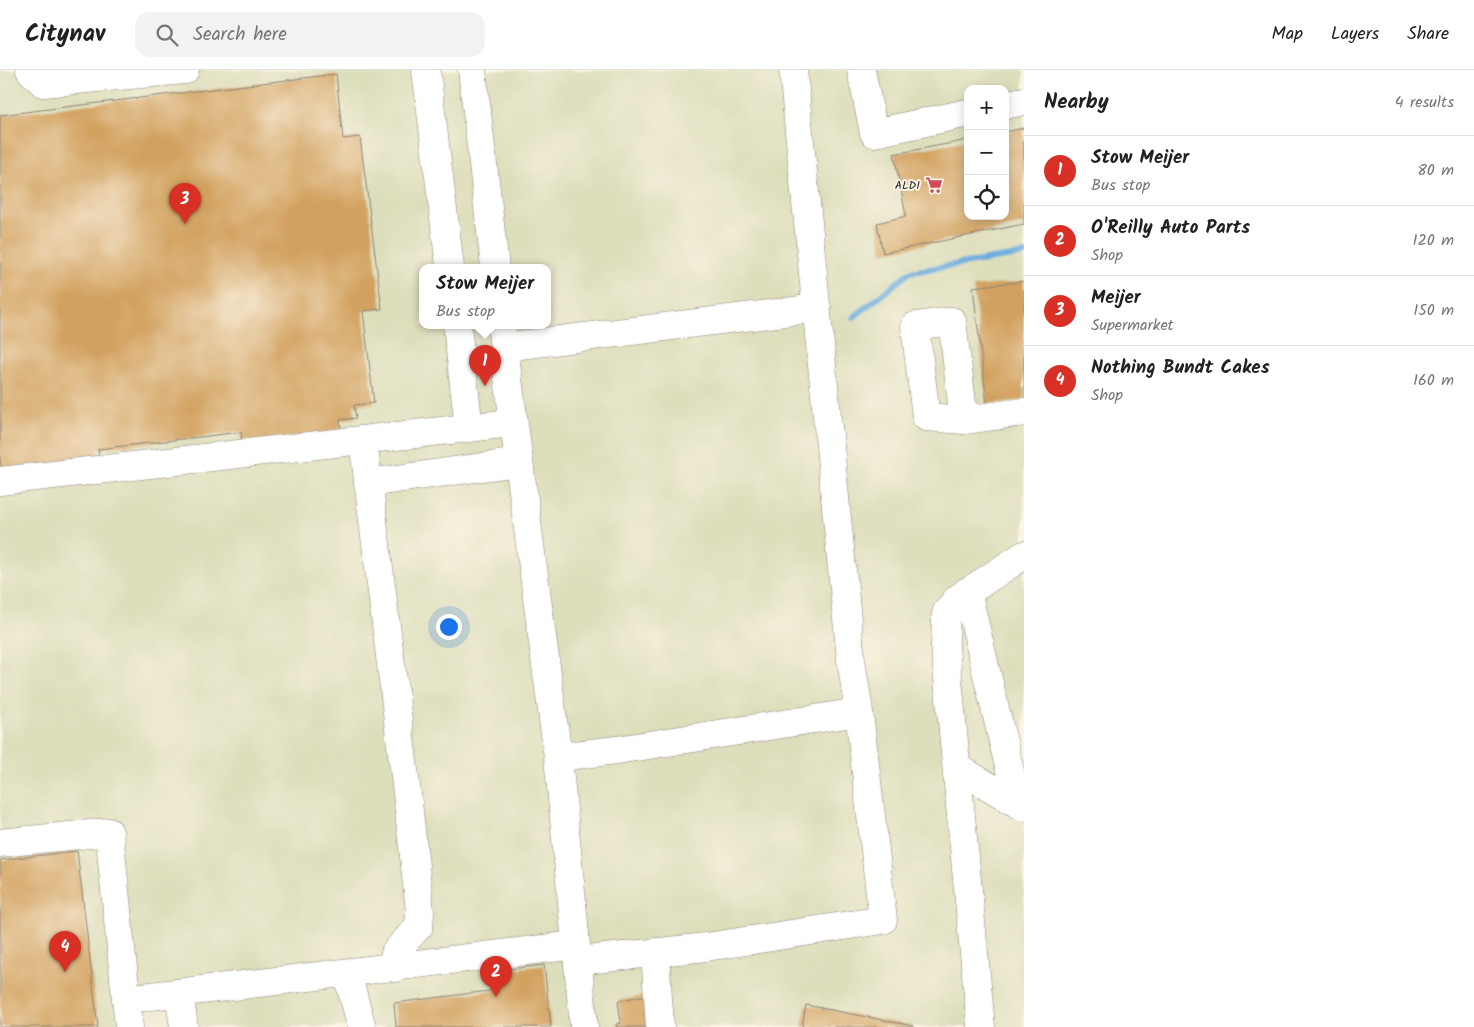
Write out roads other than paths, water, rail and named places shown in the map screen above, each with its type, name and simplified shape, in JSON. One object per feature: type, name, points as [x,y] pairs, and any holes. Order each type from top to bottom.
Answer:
[{"type":"lane","points":[[30,70],[43,82],[185,70]]},
{"type":"lane","points":[[426,70],[450,264]]},
{"type":"lane","points":[[472,70],[495,264]]},
{"type":"lane","points":[[126,1000],[395,968],[577,953],[655,952],[883,920],[859,712],[851,660],[793,70]]},
{"type":"lane","points":[[864,71],[874,133],[964,114]]},
{"type":"lane","points":[[1009,104],[1024,101]]},
{"type":"lane","points":[[584,1027],[558,757],[512,423],[502,336],[817,308]]},
{"type":"lane","points":[[457,329],[469,428]]},
{"type":"lane","points":[[964,420],[1024,412]]},
{"type":"lane","points":[[0,480],[512,423]]},
{"type":"lane","points":[[363,440],[420,912],[419,926],[395,952],[395,968]]},
{"type":"lane","points":[[368,483],[518,462]]},
{"type":"lane","points":[[981,1027],[958,768],[945,647],[946,613],[957,598],[1023,559]]},
{"type":"lane","points":[[968,591],[1021,806]]},
{"type":"lane","points":[[558,757],[617,750],[859,712]]},
{"type":"lane","points":[[958,768],[1021,806]]},
{"type":"lane","points":[[0,843],[109,832],[128,1027]]},
{"type":"lane","points":[[655,952],[660,1027]]},
{"type":"lane","points":[[347,974],[362,1027]]},
{"type":"lane","points":[[179,993],[184,1027]]},
{"type":"waterway","points":[[854,317],[910,272],[1024,254]]},
{"type":"place","name":"ALDI","points":[[934,185]]},
{"type":"place","name":"Meijer","points":[[185,224]]},
{"type":"place","name":"Stow Meijer","points":[[485,386]]},
{"type":"place","name":"Nothing Bundt Cakes","points":[[65,972]]},
{"type":"place","name":"O'Reilly Auto Parts","points":[[496,997]]}]
